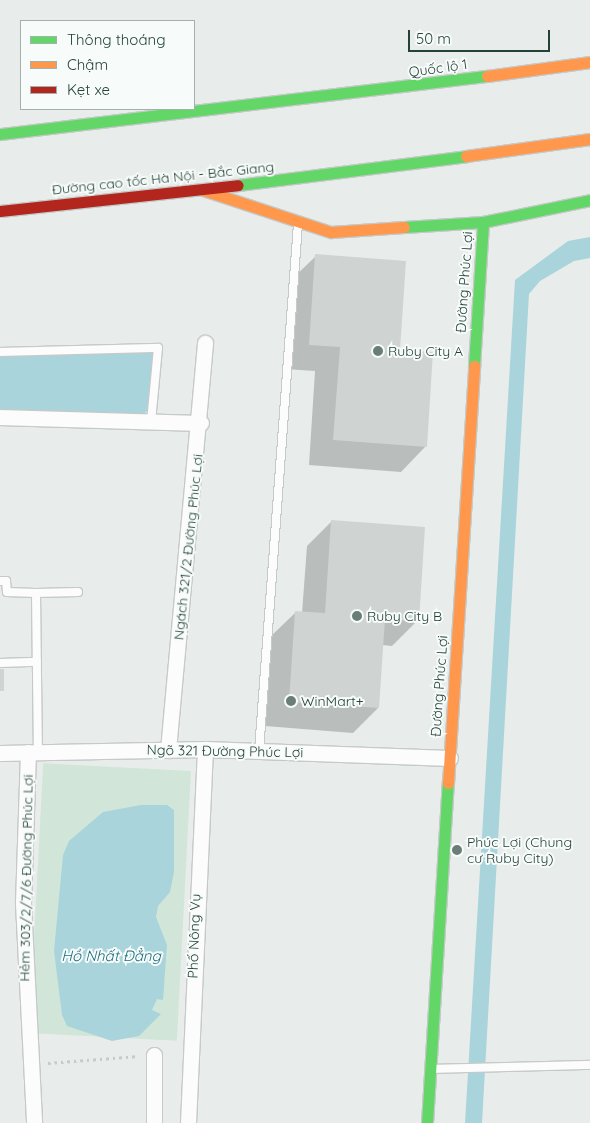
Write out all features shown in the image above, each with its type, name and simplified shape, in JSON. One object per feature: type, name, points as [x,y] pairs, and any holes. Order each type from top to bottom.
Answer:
[{"type":"main road","name":"Quốc lộ 1","points":[[0,134],[320,99],[590,62]]},
{"type":"main road","name":"Đường cao tốc Hà Nội - Bắc Giang","points":[[0,211],[330,175],[590,139]]},
{"type":"main road","points":[[201,189],[331,232],[482,222],[590,200]]},
{"type":"main road","name":"Đường Phúc Lợi","points":[[427,1123],[482,222]]},
{"type":"street","name":"Ngách 321/2 Đường Phúc Lợi","points":[[168,750],[201,423],[205,343]]},
{"type":"street","points":[[0,417],[201,423]]},
{"type":"street","name":"Ngõ 321 Đường Phúc Lợi","points":[[0,753],[204,749],[450,758]]},
{"type":"street","name":"Phố Nông Vụ","points":[[188,1123],[204,749]]},
{"type":"street","name":"Hẻm 303/2/7/6 Đường Phúc Lợi","points":[[33,752],[23,904],[29,1065],[34,1123]]},
{"type":"street","points":[[154,1055],[154,1123]]},
{"type":"lane","points":[[259,751],[298,221]]},
{"type":"lane","points":[[0,352],[158,348],[151,422]]},
{"type":"lane","points":[[0,581],[6,581],[7,592],[78,592]]},
{"type":"lane","points":[[33,752],[37,662],[36,593]]},
{"type":"lane","points":[[0,663],[37,662]]},
{"type":"lane","points":[[431,1069],[590,1066]]},
{"type":"path","points":[[29,1065],[154,1055]]},
{"type":"green space","points":[[43,763],[191,771],[177,1041],[29,1033]]},
{"type":"water","points":[[590,237],[590,258],[574,261],[540,281],[529,294],[482,1123],[465,1123],[515,280],[568,241]]},
{"type":"water","points":[[150,351],[153,355],[147,411],[143,415],[0,409],[0,355]]},
{"type":"water","name":"Hồ Nhất Đẳng","points":[[141,805],[167,805],[174,810],[174,872],[170,892],[158,906],[156,917],[167,945],[163,1000],[157,999],[152,1010],[161,1014],[139,1036],[112,1041],[67,1026],[62,1015],[54,951],[63,855],[69,841],[103,812]]},
{"type":"building","name":"Ruby City A","points":[[315,254],[406,261],[400,350],[433,352],[427,447],[333,440],[340,347],[309,345]]},
{"type":"building","name":"Ruby City B","points":[[331,520],[425,527],[419,622],[385,619],[379,708],[289,702],[295,611],[325,613]]},
{"type":"building","points":[[0,669],[4,669],[4,691],[0,691]]},
{"type":"traffic: fast","points":[[0,134],[487,76]]},
{"type":"traffic: fast","points":[[238,185],[466,156]]},
{"type":"traffic: fast","points":[[404,227],[483,222],[590,200]]},
{"type":"traffic: fast","points":[[474,366],[483,222]]},
{"type":"traffic: fast","points":[[427,1123],[448,783]]},
{"type":"traffic: slow","points":[[487,76],[590,62]]},
{"type":"traffic: slow","points":[[466,156],[590,139]]},
{"type":"traffic: slow","points":[[203,190],[331,232],[404,227]]},
{"type":"traffic: slow","points":[[448,783],[474,366]]},
{"type":"traffic: jam","points":[[0,211],[238,185]]},
{"type":"place","name":"Ruby City A","points":[[378,351]]},
{"type":"place","name":"Ruby City B","points":[[357,616]]},
{"type":"place","name":"WinMart+","points":[[291,701]]},
{"type":"place","name":"Phúc Lợi (Chung cư Ruby City)","points":[[457,850]]}]
